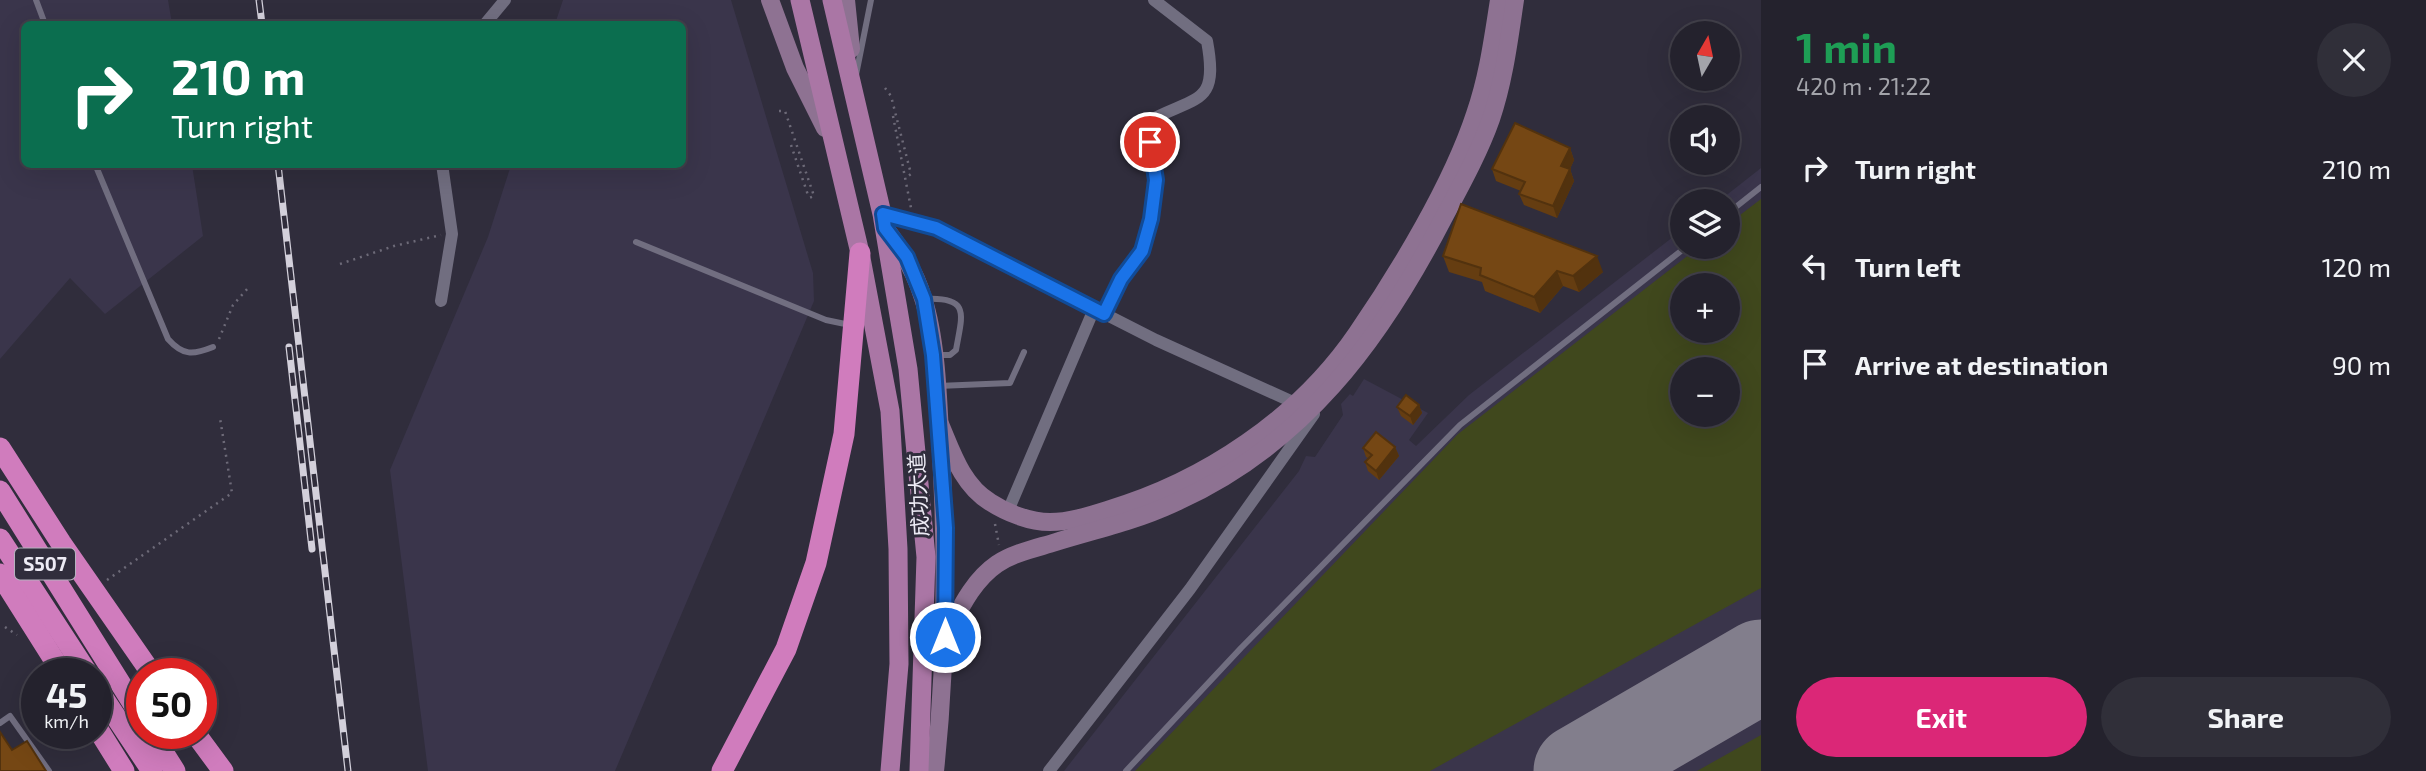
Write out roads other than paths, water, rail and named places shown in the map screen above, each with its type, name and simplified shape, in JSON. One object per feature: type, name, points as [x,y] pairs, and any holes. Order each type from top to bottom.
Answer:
[{"type":"highway","points":[[722,771],[786,649],[816,563],[845,434],[860,253]]},
{"type":"highway","points":[[0,448],[141,658]]},
{"type":"highway","name":"S507","points":[[0,491],[126,692]]},
{"type":"highway","name":"S507","points":[[0,539],[78,658]]},
{"type":"highway","points":[[0,574],[53,658]]},
{"type":"highway","points":[[112,711],[152,771]]},
{"type":"highway","points":[[110,749],[124,771]]},
{"type":"highway","points":[[161,749],[175,771]]},
{"type":"highway","points":[[207,749],[223,771]]},
{"type":"main road","points":[[769,0],[795,68],[836,149]]},
{"type":"main road","points":[[800,0],[860,253],[891,411],[898,548],[898,664],[890,771]]},
{"type":"main road","points":[[832,0],[854,84],[884,221],[908,369],[926,557],[919,771]]},
{"type":"main road","points":[[845,0],[854,84]]},
{"type":"main road","points":[[940,424],[964,477],[1001,515],[1049,522],[1062,521],[1153,494],[1217,462],[1314,385],[1356,335],[1401,265],[1445,181],[1475,115],[1492,47],[1499,0]]},
{"type":"main road","points":[[945,637],[967,595],[1002,562],[1173,504],[1225,476],[1286,433],[1326,396],[1369,345],[1415,273],[1459,189],[1491,120],[1508,51],[1515,0]]},
{"type":"main road","name":"成功大道","points":[[884,221],[907,257],[924,299],[940,424],[946,528],[945,637],[935,771]]},
{"type":"street","points":[[488,21],[505,0]]},
{"type":"street","points":[[1001,515],[1099,312],[1142,251],[1151,219],[1156,180],[1147,122],[1203,94],[1211,83],[1212,70],[1207,41],[1154,0]]},
{"type":"street","points":[[440,301],[452,234],[443,168]]},
{"type":"street","points":[[884,221],[936,228],[1099,312],[1295,402]]},
{"type":"street","points":[[1049,771],[1190,589],[1326,396]]},
{"type":"lane","points":[[36,0],[43,21]]},
{"type":"lane","points":[[854,84],[871,0]]},
{"type":"lane","points":[[97,168],[168,339],[180,352],[195,354],[213,347]]},
{"type":"lane","points":[[1740,204],[1761,187]]},
{"type":"lane","points":[[636,242],[826,320],[852,325]]},
{"type":"lane","points":[[1126,771],[1241,648],[1460,425],[1671,259]]},
{"type":"lane","points":[[924,299],[948,298],[956,302],[961,311],[956,350],[950,355],[933,355]]},
{"type":"lane","points":[[936,386],[1010,383],[1024,352]]},
{"type":"lane","points":[[0,723],[10,716],[49,771]]},
{"type":"railway","points":[[259,0],[262,21]]},
{"type":"railway","points":[[278,168],[348,771]]},
{"type":"railway","points":[[289,347],[312,549]]}]
